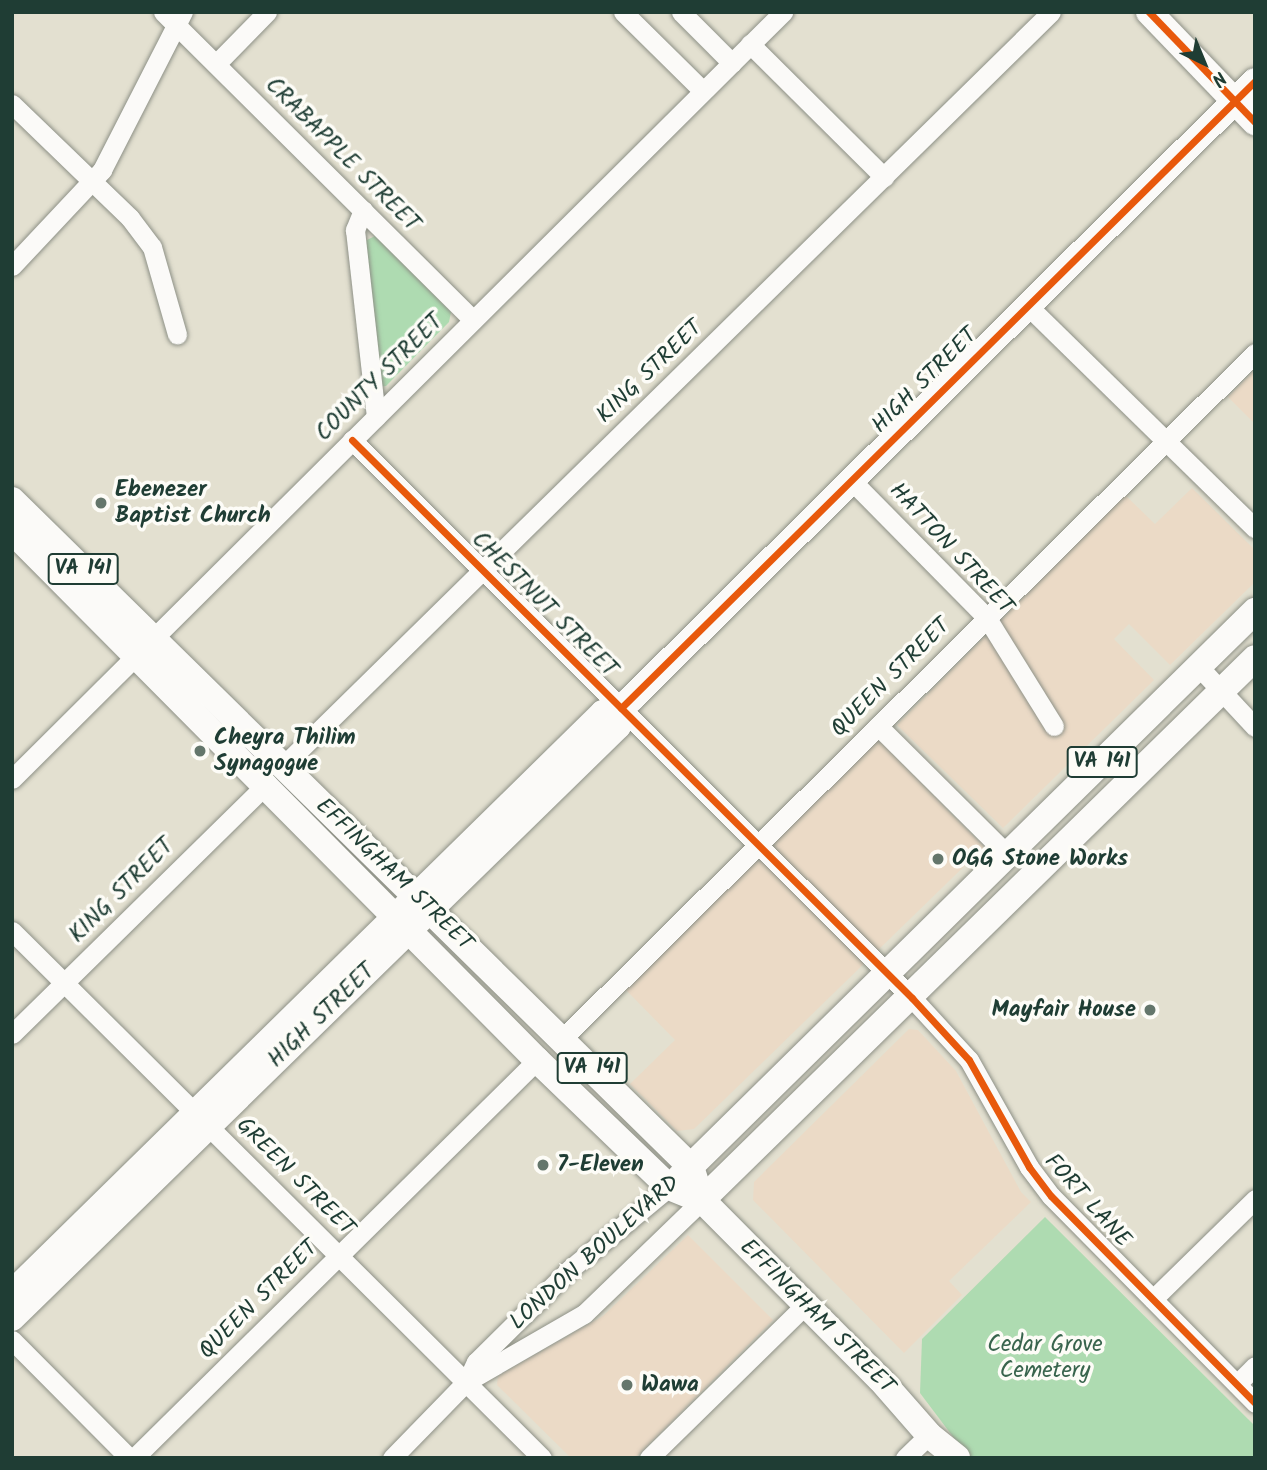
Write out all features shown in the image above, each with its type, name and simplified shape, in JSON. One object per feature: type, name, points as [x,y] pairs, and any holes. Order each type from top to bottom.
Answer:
[{"type":"main road","points":[[1149,12],[1255,122]]},
{"type":"main road","name":"HIGH STREET","points":[[12,1293],[202,1119],[424,903],[618,726],[621,708],[1255,81]]},
{"type":"main road","name":"EFFINGHAM STREET","points":[[12,500],[146,646],[275,774],[424,903],[691,1167],[702,1200]]},
{"type":"main road","name":"EFFINGHAM STREET","points":[[12,531],[146,646]]},
{"type":"main road","name":"LONDON BOULEVARD","points":[[669,1187],[1255,611]]},
{"type":"main road","name":"LONDON BOULEVARD","points":[[702,1200],[912,998],[1255,659]]},
{"type":"main road","name":"EFFINGHAM STREET","points":[[275,774],[403,923],[537,1060],[669,1187],[702,1200],[805,1305],[931,1446],[957,1458]]},
{"type":"main road","name":"HIGH STREET","points":[[12,1318],[202,1119]]},
{"type":"street","points":[[216,64],[267,12]]},
{"type":"street","points":[[623,12],[703,92]]},
{"type":"street","points":[[681,12],[732,63]]},
{"type":"street","name":"COUNTY STREET","points":[[12,779],[783,12]]},
{"type":"street","name":"KING STREET","points":[[12,1034],[1051,12]]},
{"type":"street","points":[[12,266],[93,183],[174,17]]},
{"type":"street","name":"CRABAPPLE STREET","points":[[174,17],[216,64],[473,320]]},
{"type":"street","points":[[750,44],[884,177]]},
{"type":"street","points":[[12,104],[93,183],[152,247],[177,334]]},
{"type":"street","points":[[363,210],[355,230],[376,417]]},
{"type":"street","points":[[1028,306],[1255,528]]},
{"type":"street","name":"QUEEN STREET","points":[[562,1039],[1255,353]]},
{"type":"street","name":"CHESTNUT STREET","points":[[352,440],[888,974]]},
{"type":"street","name":"HATTON STREET","points":[[852,481],[987,618],[1054,726]]},
{"type":"street","points":[[1199,667],[1255,727]]},
{"type":"street","points":[[878,726],[1008,855]]},
{"type":"street","name":"GREEN STREET","points":[[12,930],[542,1458]]},
{"type":"street","name":"FORT LANE","points":[[888,974],[969,1060],[1029,1167],[1051,1196],[1255,1403]]},
{"type":"street","name":"QUEEN STREET","points":[[134,1458],[537,1060]]},
{"type":"street","name":"LONDON BOULEVARD","points":[[466,1382],[476,1362],[546,1292],[669,1187]]},
{"type":"street","points":[[1153,1299],[1255,1199]]},
{"type":"street","name":"LONDON BOULEVARD","points":[[466,1382],[584,1314],[702,1200]]},
{"type":"street","points":[[649,1458],[805,1305]]},
{"type":"street","points":[[12,1340],[129,1458]]},
{"type":"street","points":[[1237,1384],[1255,1366]]},
{"type":"street","points":[[392,1458],[466,1382]]},
{"type":"street","points":[[905,1458],[931,1446]]},
{"type":"shaded area","points":[[1255,370],[1255,424],[1228,397]]},
{"type":"shaded area","points":[[1192,488],[1255,550],[1255,582],[1170,665],[1129,624],[1114,639],[1154,680],[1003,828],[897,725],[1125,495],[1155,524]]},
{"type":"shaded area","points":[[877,738],[984,847],[694,1129],[677,1131],[630,1084],[675,1040],[626,990]]},
{"type":"shaded area","points":[[909,1029],[918,1030],[956,1071],[1021,1192],[1031,1202],[949,1281],[962,1295],[904,1353],[753,1200],[754,1182]]},
{"type":"shaded area","points":[[688,1235],[773,1320],[635,1458],[571,1458],[497,1385],[498,1376],[603,1316]]},
{"type":"green space","points":[[375,236],[451,312],[449,322],[386,386],[379,387],[363,242]]},
{"type":"green space","name":"Cedar Grove Cemetery","points":[[1045,1217],[1255,1426],[1255,1458],[969,1458],[920,1393],[922,1339]]},
{"type":"cycle path","points":[[1149,12],[1255,122]]},
{"type":"cycle path","points":[[621,708],[1255,81]]},
{"type":"cycle path","points":[[352,440],[912,998],[969,1060],[1029,1167],[1051,1196],[1255,1403]]},
{"type":"place","name":"Ebenezer Baptist Church","points":[[101,503]]},
{"type":"place","name":"Cheyra Thilim Synagogue","points":[[200,751]]},
{"type":"place","name":"OGG Stone Works","points":[[938,859]]},
{"type":"place","name":"Mayfair House","points":[[1150,1010]]},
{"type":"place","name":"7-Eleven","points":[[543,1165]]},
{"type":"place","name":"Wawa","points":[[627,1385]]}]
